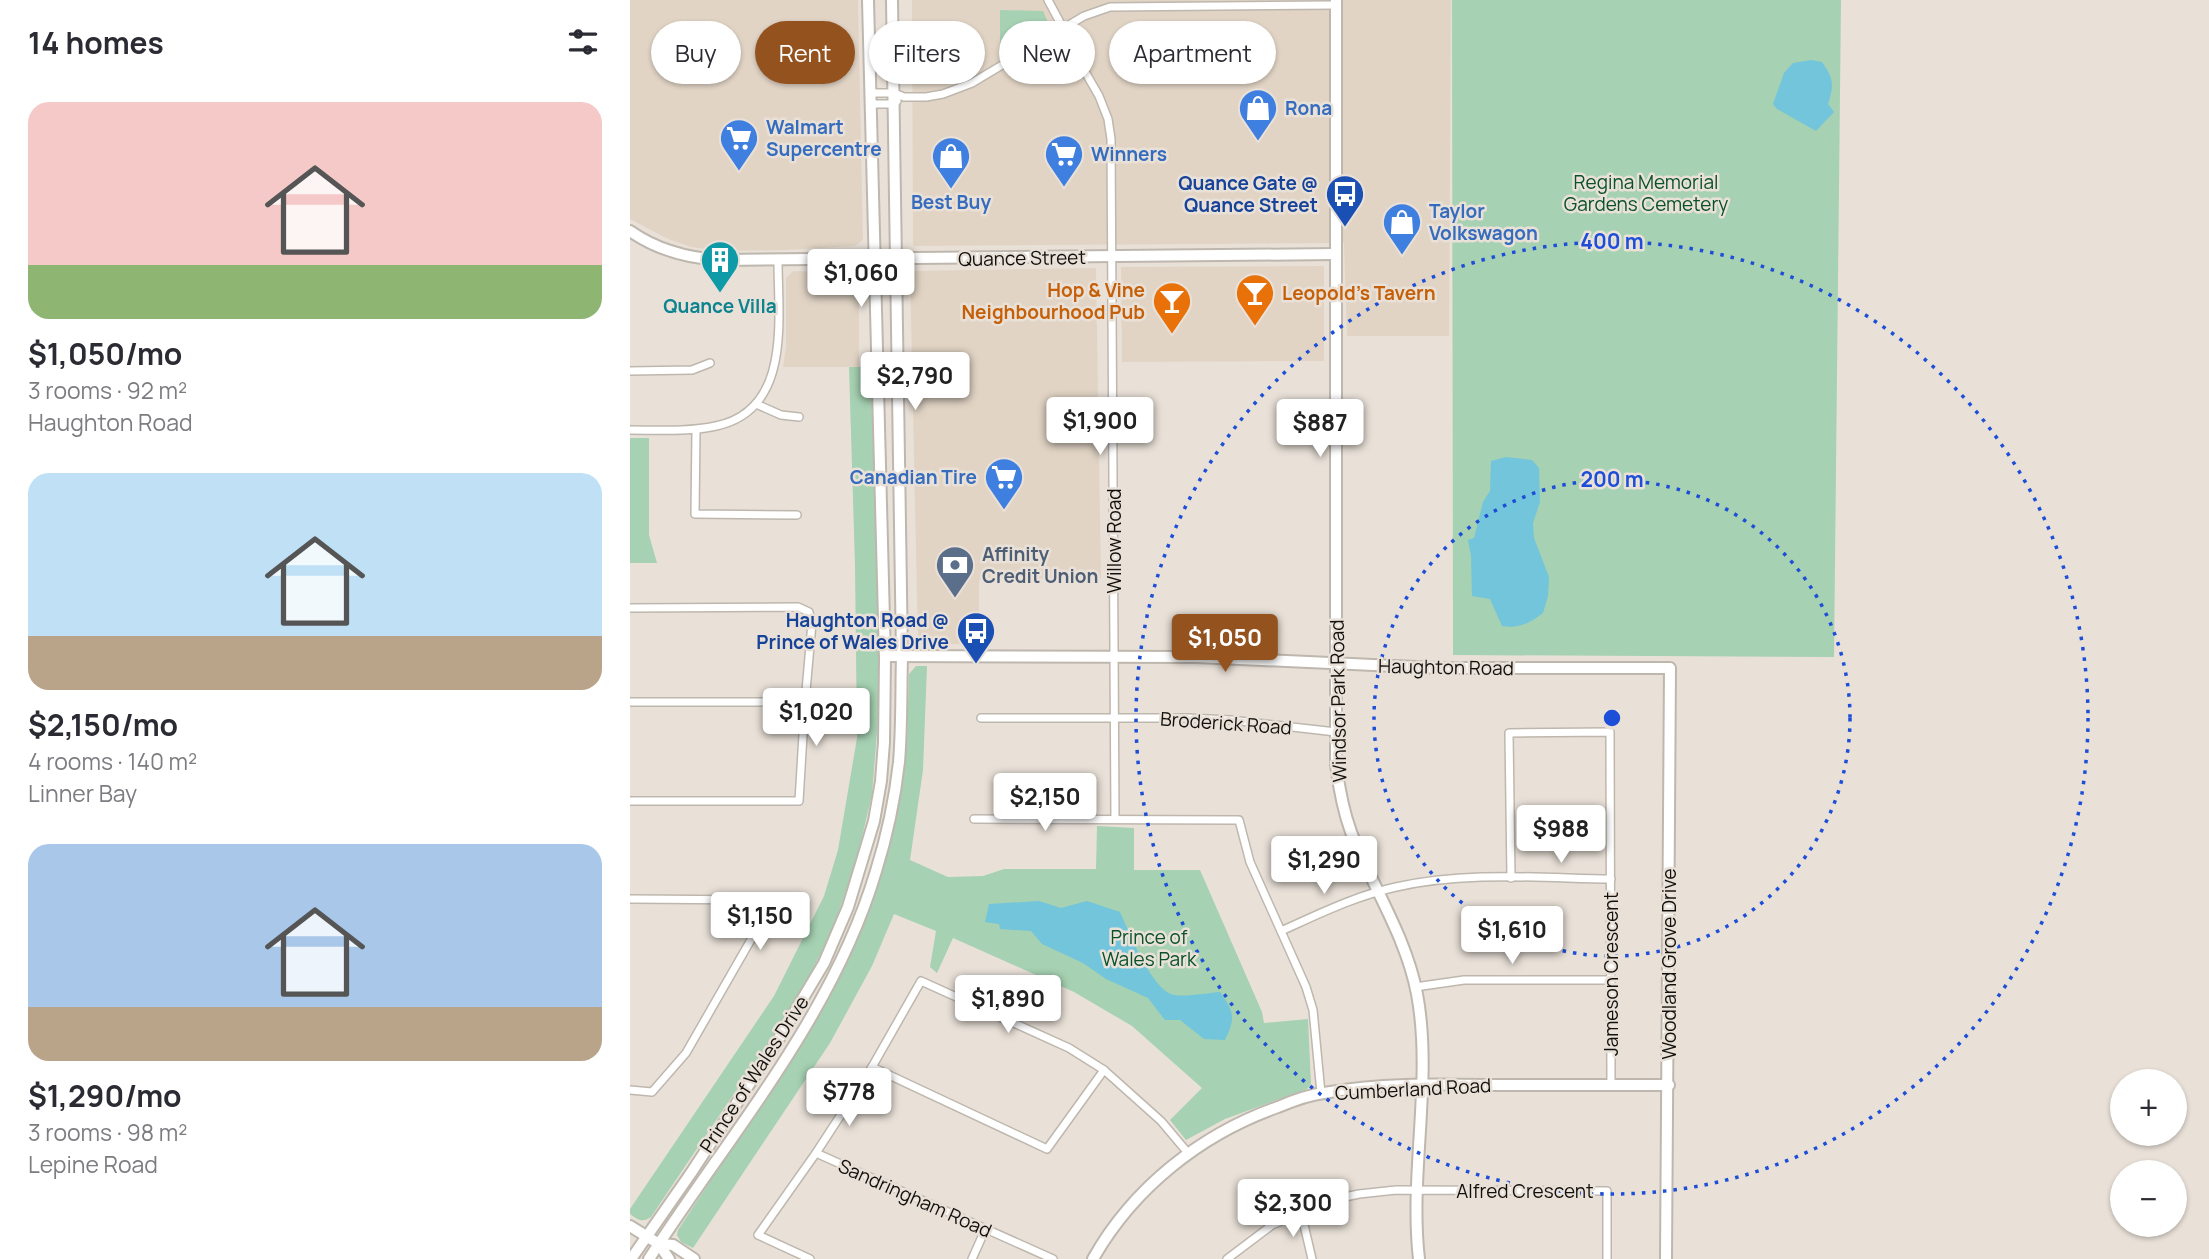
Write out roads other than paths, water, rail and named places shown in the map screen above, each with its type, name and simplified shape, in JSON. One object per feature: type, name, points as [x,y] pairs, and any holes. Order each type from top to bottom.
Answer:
[{"type":"street","name":"Prince of Wales Drive","points":[[631,1259],[691,1173],[824,963],[848,907],[874,821],[884,742],[885,656],[868,0]]},
{"type":"street","name":"Prince of Wales Drive","points":[[649,1259],[802,1032],[837,971],[862,916],[877,870],[899,763],[902,656],[895,260],[897,98],[892,0]]},
{"type":"street","name":"Willow Road","points":[[1048,0],[1059,21]]},
{"type":"street","points":[[1077,21],[1094,12],[1118,6],[1336,2]]},
{"type":"street","name":"Windsor Park Road","points":[[1336,2],[1337,772],[1343,807],[1351,832],[1403,946],[1415,987],[1421,1024],[1419,1259]]},
{"type":"street","points":[[870,98],[943,94],[972,83],[999,67]]},
{"type":"street","name":"Willow Road","points":[[1092,84],[1108,119],[1111,139],[1115,819]]},
{"type":"street","name":"Quance Street","points":[[630,231],[664,249],[691,257],[720,260],[1336,254]]},
{"type":"street","points":[[630,430],[696,430],[719,426],[738,418],[757,404],[776,366],[779,331],[778,261]]},
{"type":"street","points":[[630,370],[692,370],[710,363]]},
{"type":"street","points":[[757,404],[781,415],[799,417]]},
{"type":"street","points":[[696,430],[695,514],[797,515]]},
{"type":"street","points":[[630,608],[798,607],[808,612],[812,623],[799,801],[630,801]]},
{"type":"street","name":"Haughton Road","points":[[885,656],[1209,658],[1439,668],[1670,668]]},
{"type":"street","name":"Woodland Grove Drive","points":[[1666,1259],[1670,668]]},
{"type":"street","points":[[630,702],[805,702]]},
{"type":"street","name":"Broderick Road","points":[[981,718],[1231,720],[1336,732]]},
{"type":"street","name":"Jameson Crescent","points":[[1511,878],[1509,733],[1610,732],[1611,1085]]},
{"type":"street","points":[[974,819],[1239,820],[1250,862],[1306,987],[1313,1010],[1321,1093]]},
{"type":"street","points":[[1281,931],[1334,906],[1378,891],[1433,881],[1511,878],[1611,879]]},
{"type":"street","points":[[630,899],[766,900],[764,917],[685,1053],[652,1092],[630,1090]]},
{"type":"street","points":[[1415,987],[1464,980],[1611,981]]},
{"type":"street","points":[[810,1259],[758,1235],[872,1068],[921,981],[1069,1048],[1104,1070],[1161,1121],[1188,1153]]},
{"type":"street","points":[[872,1068],[1047,1149],[1104,1070]]},
{"type":"street","name":"Cumberland Road","points":[[1093,1259],[1104,1240],[1137,1199],[1188,1153],[1252,1116],[1321,1093],[1421,1084],[1669,1085]]},
{"type":"street","name":"Sandringham Road","points":[[816,1153],[1053,1259]]},
{"type":"street","points":[[1227,1259],[1272,1225],[1331,1200],[1359,1194],[1418,1190]]},
{"type":"street","name":"Alfred Crescent","points":[[1418,1190],[1607,1191],[1607,1259]]},
{"type":"street","points":[[1301,1212],[1312,1259]]},
{"type":"street","points":[[630,1226],[659,1244],[669,1259]]},
{"type":"street","points":[[972,1259],[985,1230]]},
{"type":"street","points":[[659,1244],[673,1245],[694,1259]]},
{"type":"water","points":[[1811,60],[1822,62],[1829,73],[1832,87],[1828,104],[1834,112],[1816,131],[1777,109],[1773,104],[1784,73],[1793,63]]},
{"type":"water","points":[[1506,457],[1532,460],[1539,468],[1540,502],[1533,523],[1534,538],[1549,577],[1548,596],[1543,613],[1514,627],[1502,626],[1490,599],[1472,596],[1468,540],[1474,538],[1483,502],[1490,491],[1491,461]]},
{"type":"water","points":[[1039,901],[1061,908],[1087,901],[1120,912],[1141,958],[1163,989],[1181,996],[1220,992],[1232,1015],[1225,1040],[1204,1039],[1180,1020],[1165,1020],[1148,998],[1106,979],[1083,963],[1042,944],[1031,931],[1000,929],[999,924],[985,922],[989,904]]},
{"type":"place","name":"Rona","points":[[1258,142]]},
{"type":"place","name":"Walmart Supercentre","points":[[739,172]]},
{"type":"place","name":"Winners","points":[[1064,188]]},
{"type":"place","name":"Best Buy","points":[[951,190]]},
{"type":"place","name":"Quance Gate @ Quance Street","points":[[1345,228]]},
{"type":"place","name":"Taylor Volkswagon","points":[[1402,256]]},
{"type":"place","name":"Quance Villa","points":[[720,294]]},
{"type":"place","name":"Leopold’s Tavern","points":[[1255,327]]},
{"type":"place","name":"Hop & Vine Neighbourhood Pub","points":[[1172,335]]},
{"type":"place","name":"Canadian Tire","points":[[1004,511]]},
{"type":"place","name":"Affinity Credit Union","points":[[955,599]]},
{"type":"place","name":"Haughton Road @ Prince of Wales Drive","points":[[976,665]]},
{"type":"park label","name":"Regina Memorial Gardens Cemetery","points":[[1646,193]]},
{"type":"park label","name":"Prince of Wales Park","points":[[1149,948]]}]
